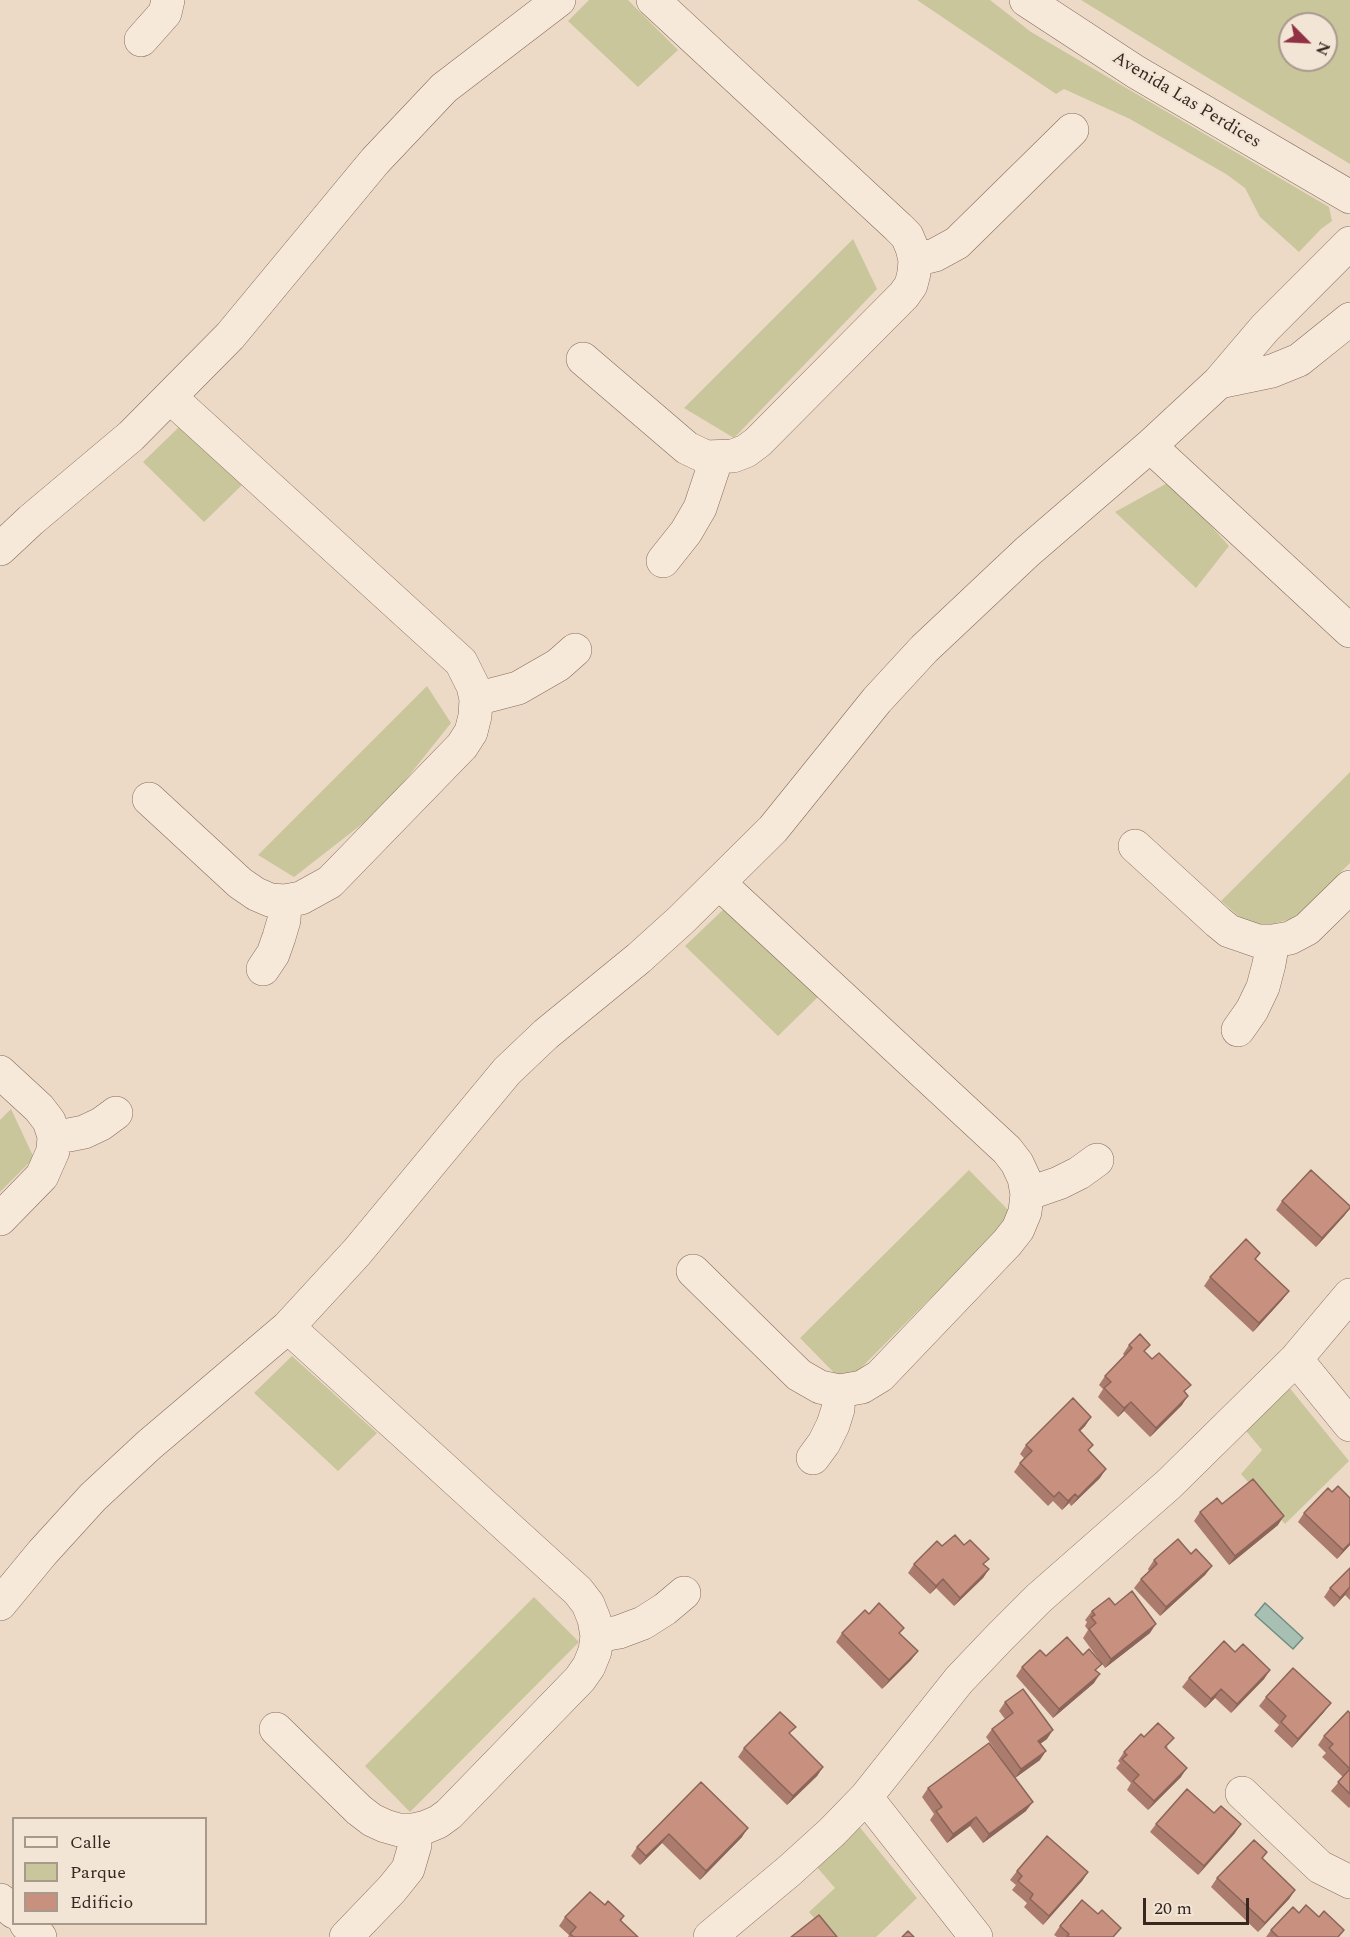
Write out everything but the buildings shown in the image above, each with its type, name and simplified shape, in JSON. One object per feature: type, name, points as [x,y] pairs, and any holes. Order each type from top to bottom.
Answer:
[{"type":"street","points":[[141,40],[165,14],[168,0]]},
{"type":"street","points":[[0,549],[131,436],[230,336],[326,220],[409,124],[444,88],[559,0]]},
{"type":"street","points":[[583,359],[687,448],[697,454],[717,457],[733,456],[746,451],[758,442],[904,295],[913,279],[915,260],[906,236],[898,227],[653,0]]},
{"type":"street","name":"Avenida Las Perdices","points":[[1026,0],[1136,72],[1350,197]]},
{"type":"street","points":[[915,260],[935,255],[957,243],[1072,130]]},
{"type":"street","points":[[0,1604],[93,1497],[148,1445],[288,1327],[357,1252],[507,1071],[546,1034],[639,958],[773,829],[877,700],[924,649],[1027,552],[1150,446],[1219,382],[1265,328],[1350,243]]},
{"type":"street","points":[[1219,382],[1272,370],[1299,360],[1350,319]]},
{"type":"street","points":[[149,799],[240,883],[256,894],[270,900],[285,901],[300,898],[330,882],[462,746],[471,732],[476,699],[468,673],[448,648],[170,398]]},
{"type":"street","points":[[1150,446],[1350,631]]},
{"type":"street","points":[[663,561],[686,532],[700,508],[717,457]]},
{"type":"street","points":[[476,699],[518,688],[558,665],[575,650]]},
{"type":"street","points":[[1135,846],[1230,931],[1258,941],[1290,938],[1307,929],[1350,887]]},
{"type":"street","points":[[693,1271],[799,1375],[820,1387],[839,1391],[862,1387],[880,1376],[1007,1243],[1018,1229],[1025,1212],[1027,1194],[1024,1178],[1017,1163],[1007,1150],[719,883]]},
{"type":"street","points":[[262,969],[273,954],[279,937],[284,920],[285,901]]},
{"type":"street","points":[[1238,1030],[1252,1010],[1263,987],[1273,941]]},
{"type":"street","points":[[0,1072],[39,1107],[49,1121],[54,1136],[53,1151],[42,1176],[0,1220]]},
{"type":"street","points":[[54,1136],[69,1136],[84,1132],[117,1113]]},
{"type":"street","points":[[1027,1194],[1059,1183],[1079,1173],[1097,1160]]},
{"type":"street","points":[[710,1937],[832,1832],[866,1797],[959,1680],[999,1638],[1039,1599],[1169,1484],[1296,1359],[1350,1295]]},
{"type":"street","points":[[276,1729],[372,1820],[399,1830],[413,1830],[438,1822],[449,1814],[580,1679],[595,1651],[597,1636],[588,1604],[578,1591],[288,1327]]},
{"type":"street","points":[[1296,1359],[1350,1425]]},
{"type":"street","points":[[813,1458],[833,1425],[838,1409],[839,1391]]},
{"type":"street","points":[[597,1636],[619,1632],[643,1623],[665,1610],[684,1593]]},
{"type":"street","points":[[1242,1793],[1320,1867],[1350,1882]]},
{"type":"street","points":[[866,1797],[976,1937]]},
{"type":"street","points":[[346,1937],[408,1869],[415,1845],[413,1830]]},
{"type":"street","points":[[0,1900],[12,1910]]},
{"type":"street","points":[[28,1925],[40,1937]]},
{"type":"green space","points":[[589,0],[628,0],[678,50],[638,87],[568,21]]},
{"type":"green space","points":[[917,0],[990,0],[1031,32],[1329,207],[1332,221],[1299,252],[1260,217],[1245,188],[1226,174],[1130,119],[1064,89],[1056,94]]},
{"type":"green space","points":[[1081,0],[1350,0],[1350,164]]},
{"type":"green space","points":[[853,239],[877,289],[734,438],[684,408]]},
{"type":"green space","points":[[180,426],[242,485],[204,522],[143,462]]},
{"type":"green space","points":[[1171,481],[1229,546],[1196,588],[1115,512]]},
{"type":"green space","points":[[427,686],[451,723],[384,807],[294,877],[258,855]]},
{"type":"green space","points":[[1350,772],[1350,863],[1301,912],[1291,919],[1268,925],[1254,924],[1241,918],[1221,901]]},
{"type":"green space","points":[[726,907],[819,996],[778,1036],[685,946]]},
{"type":"green space","points":[[11,1109],[34,1158],[0,1192],[0,1120]]},
{"type":"green space","points":[[969,1170],[1013,1215],[845,1384],[800,1338]]},
{"type":"green space","points":[[292,1356],[377,1433],[338,1471],[254,1393]]},
{"type":"green space","points":[[1288,1386],[1349,1461],[1285,1524],[1241,1474],[1262,1450],[1242,1426]]},
{"type":"green space","points":[[534,1597],[579,1642],[410,1812],[365,1766]]},
{"type":"green space","points":[[858,1825],[917,1898],[876,1937],[830,1937],[809,1912],[835,1888],[815,1865]]},
{"type":"shaded area","points":[[1265,1603],[1303,1638],[1293,1649],[1255,1615]]}]
